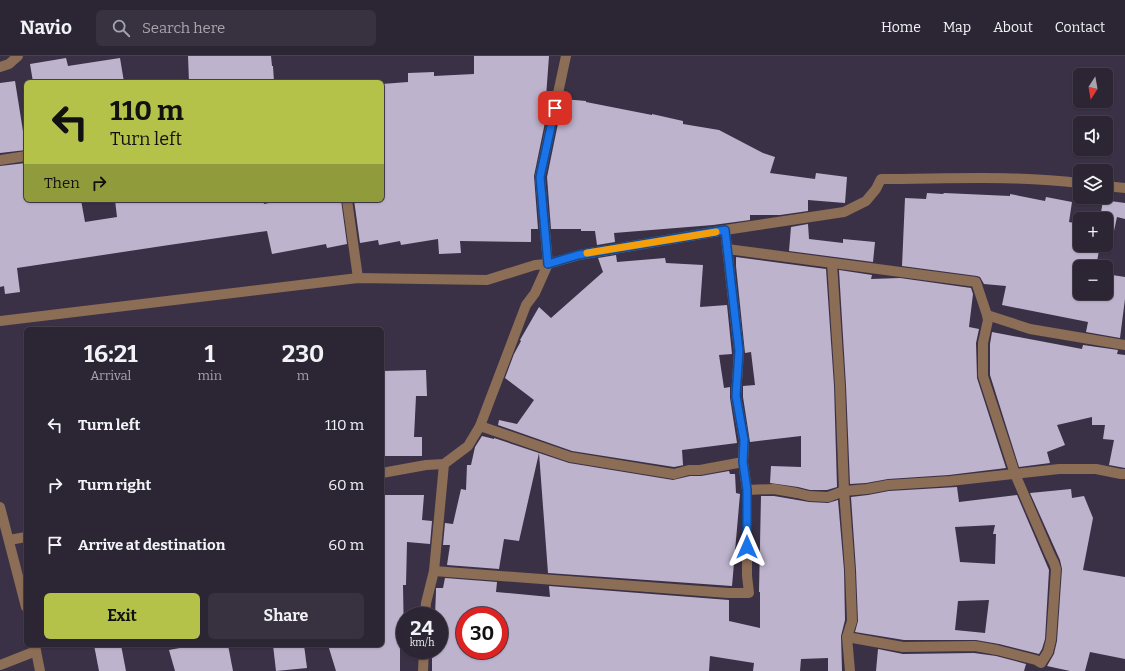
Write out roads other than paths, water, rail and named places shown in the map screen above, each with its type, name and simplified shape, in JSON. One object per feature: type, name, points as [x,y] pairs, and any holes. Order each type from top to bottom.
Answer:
[{"type":"street","points":[[0,67],[10,64],[18,56]]},
{"type":"street","points":[[384,473],[426,465],[444,464],[468,446],[480,426],[526,305],[535,293],[548,264],[540,177],[566,56]]},
{"type":"street","points":[[0,160],[24,156]]},
{"type":"street","points":[[0,321],[358,278],[487,280],[535,265],[548,264],[578,255],[725,230],[844,212],[866,201],[881,180],[1015,178],[1073,181]]},
{"type":"street","points":[[1113,187],[1125,188]]},
{"type":"street","points":[[347,202],[358,278]]},
{"type":"street","points":[[434,571],[728,593],[749,593],[747,576],[747,490],[743,462],[744,440],[736,396],[739,351],[725,230]]},
{"type":"street","points":[[727,249],[976,282],[987,315],[988,320],[983,344],[983,376],[1015,474],[1056,569],[1051,640],[1048,652],[1041,663],[1036,660],[975,646],[903,647],[847,637]]},
{"type":"street","points":[[832,263],[852,621],[847,637],[850,671]]},
{"type":"street","points":[[987,315],[1030,329],[1125,345]]},
{"type":"street","points":[[480,426],[570,456],[674,474],[689,470],[700,470],[743,462]]},
{"type":"street","points":[[426,607],[434,571],[444,464]]},
{"type":"street","points":[[747,490],[774,489],[809,496],[828,497],[844,491],[888,485],[950,481],[1059,469],[1096,469],[1125,474]]},
{"type":"street","points":[[0,507],[24,599]]},
{"type":"street","points":[[9,540],[24,537]]},
{"type":"street","points":[[0,665],[35,648],[40,671]]},
{"type":"street","points":[[423,671],[424,659]]}]
